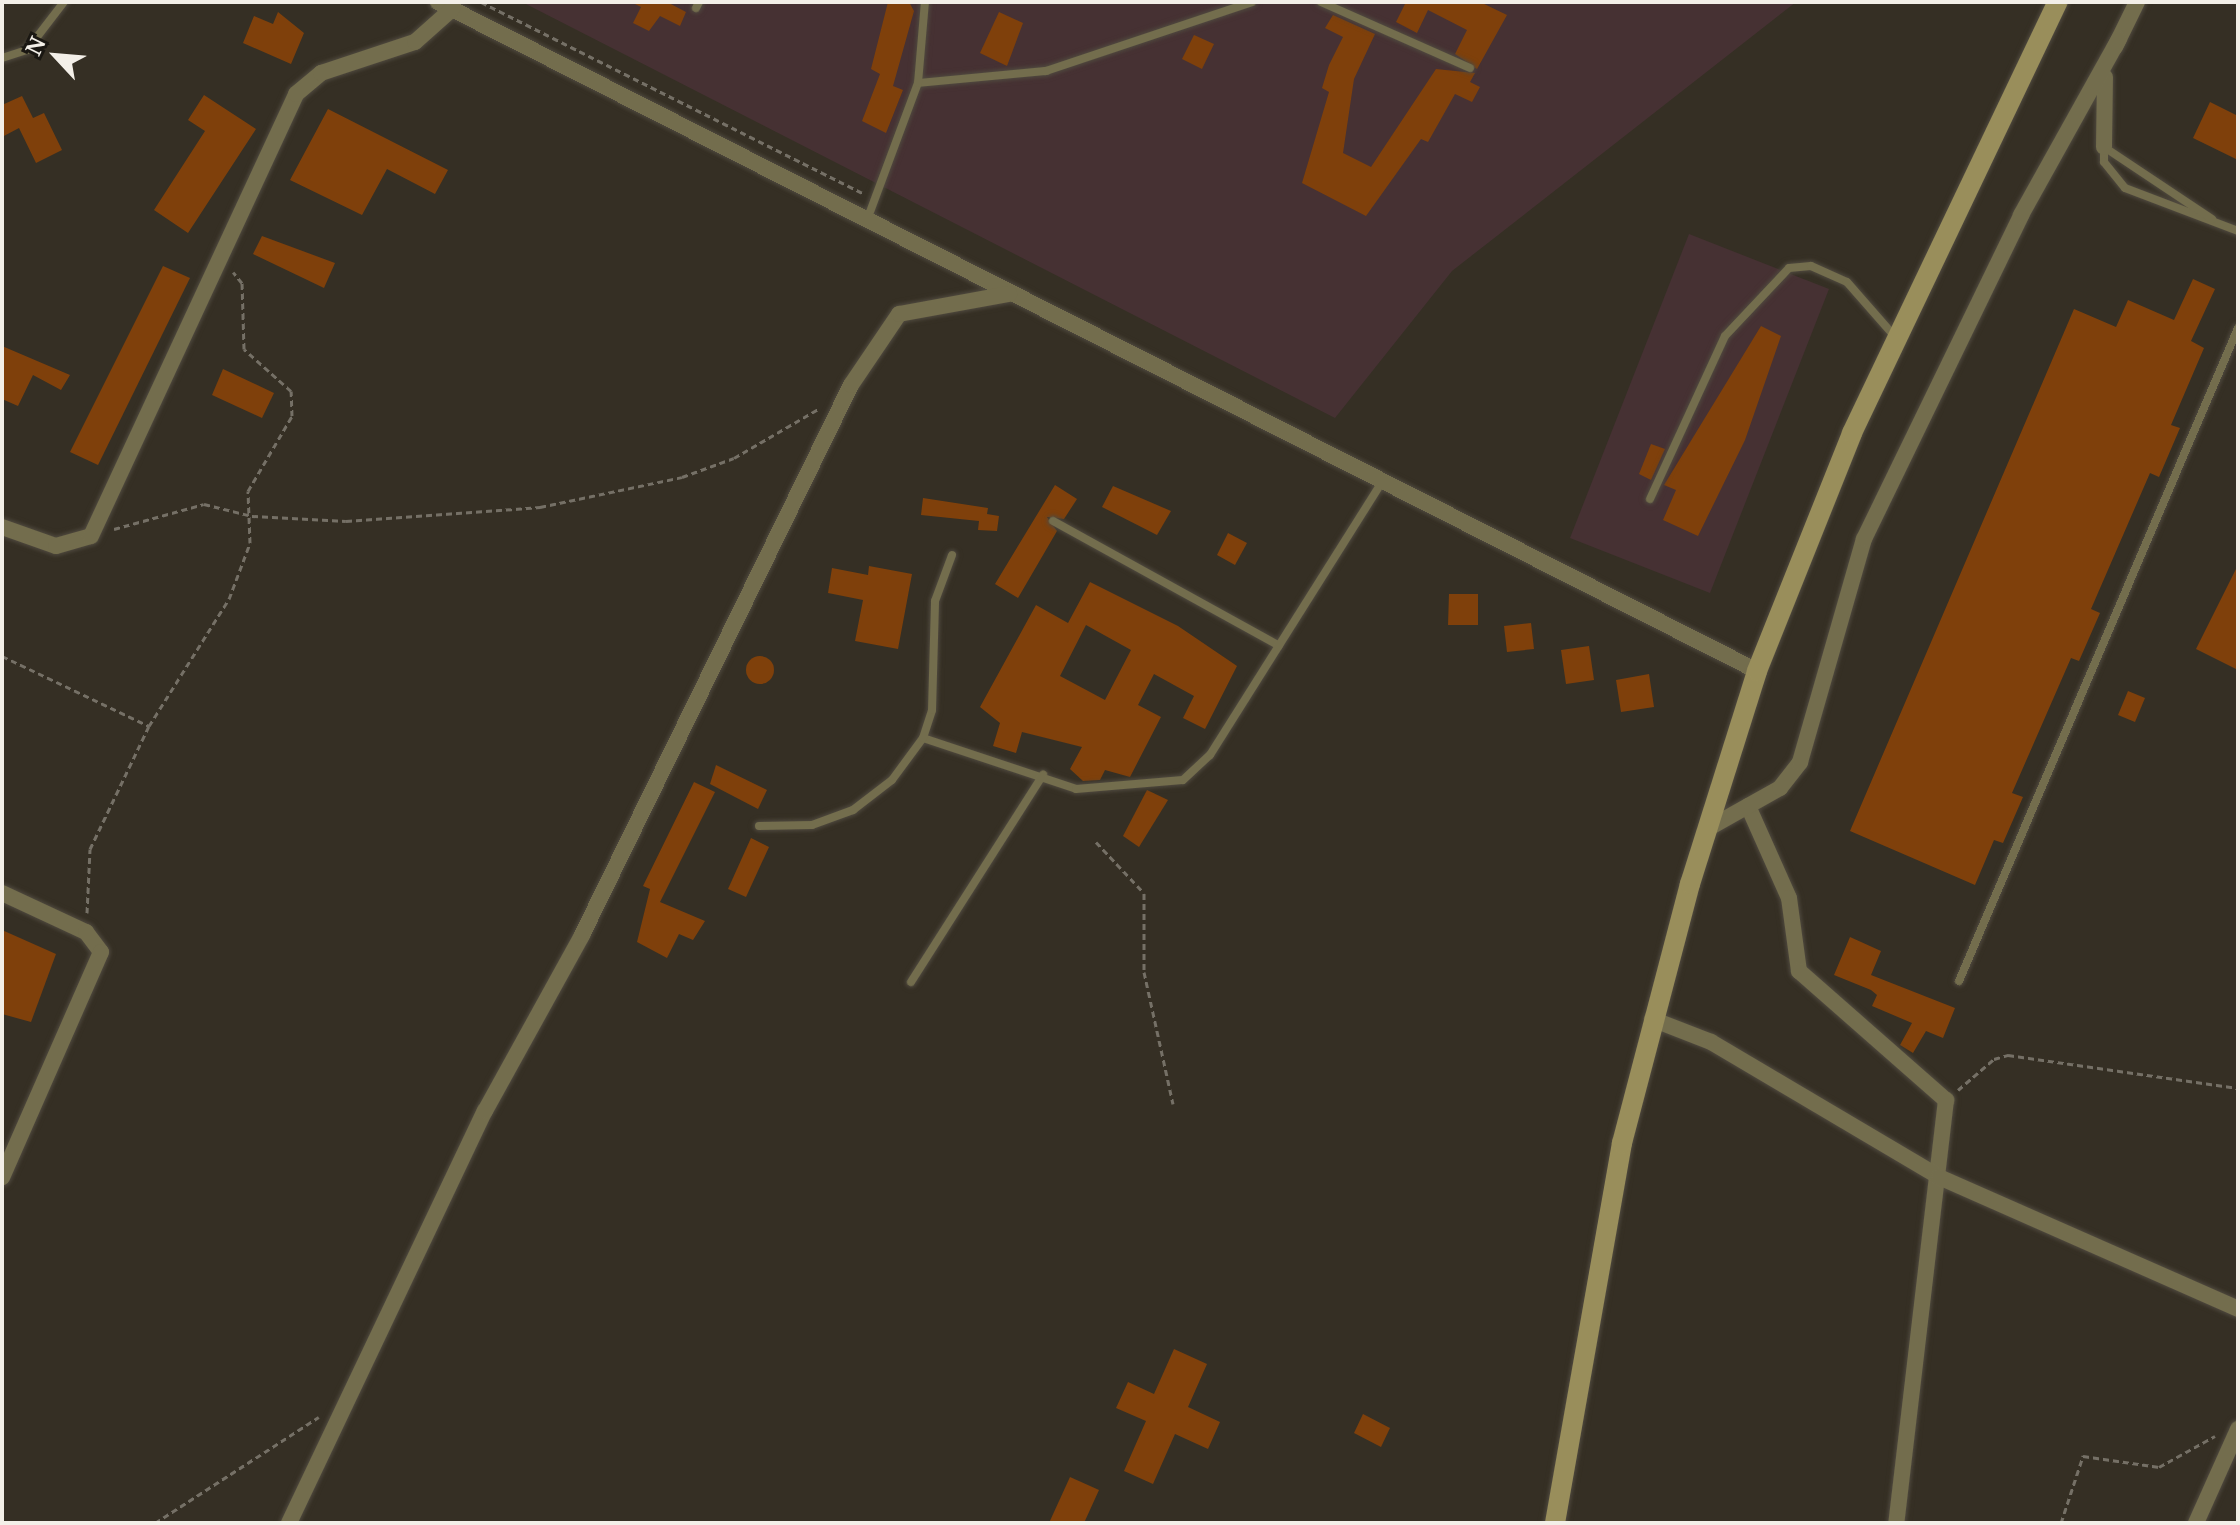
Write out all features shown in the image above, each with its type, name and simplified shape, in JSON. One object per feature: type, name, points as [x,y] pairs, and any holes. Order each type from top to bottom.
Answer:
[{"type":"main road","points":[[1555,1523],[1600,1251],[1652,1019],[1757,671],[1896,339],[2058,2]]},
{"type":"street","points":[[1707,829],[1780,788],[1800,762],[1864,539],[2021,215],[2137,2]]},
{"type":"street","points":[[2,527],[56,546],[91,536],[223,258],[296,94],[321,73],[415,42],[445,6],[1757,671]]},
{"type":"street","points":[[2104,147],[2100,95],[2119,39]]},
{"type":"street","points":[[289,1523],[485,1111],[582,935],[851,385],[899,314],[1009,294]]},
{"type":"street","points":[[1748,806],[1789,898],[1799,971],[1946,1100],[1896,1523]]},
{"type":"street","points":[[2,893],[86,932],[101,952],[100,965],[2,1177]]},
{"type":"street","points":[[1652,1019],[1711,1042],[1939,1177],[2238,1309]]},
{"type":"street","points":[[2196,1523],[2238,1429]]},
{"type":"lane","points":[[2,58],[27,50],[64,2]]},
{"type":"lane","points":[[867,221],[877,201],[918,83],[925,2]]},
{"type":"lane","points":[[918,83],[1046,71],[1252,2]]},
{"type":"lane","points":[[1321,2],[1470,68]]},
{"type":"lane","points":[[2104,147],[2216,221]]},
{"type":"lane","points":[[2104,147],[2104,162],[2125,188],[2238,231]]},
{"type":"lane","points":[[1650,499],[1725,336],[1789,268],[1811,266],[1847,282],[1896,339]]},
{"type":"lane","points":[[1959,981],[2238,328]]},
{"type":"lane","points":[[923,738],[1043,775],[1076,789],[1183,780],[1210,755],[1382,482]]},
{"type":"lane","points":[[1053,521],[1279,646]]},
{"type":"lane","points":[[759,826],[812,825],[853,810],[892,780],[923,738],[932,710],[935,601],[952,555]]},
{"type":"lane","points":[[911,982],[1043,775]]},
{"type":"path","points":[[481,2],[877,201]]},
{"type":"path","points":[[86,932],[90,849],[149,726],[229,599],[252,516],[248,491],[282,442],[294,403],[291,391],[244,349],[242,283],[223,258]]},
{"type":"path","points":[[91,536],[189,505],[252,516],[346,521],[540,507],[637,491],[734,458],[827,404]]},
{"type":"path","points":[[2,656],[149,726]]},
{"type":"path","points":[[1096,842],[1144,893],[1144,972],[1173,1104]]},
{"type":"path","points":[[1946,1100],[1994,1059],[2008,1055],[2238,1088]]},
{"type":"path","points":[[155,1523],[322,1415]]},
{"type":"path","points":[[2061,1523],[2083,1456],[2159,1467],[2218,1434]]},
{"type":"shaded area","points":[[522,2],[1796,2],[1452,271],[1335,418]]},
{"type":"shaded area","points":[[1689,234],[1829,289],[1710,593],[1570,538]]},
{"type":"building","points":[[631,2],[667,2],[686,12],[680,26],[660,16],[649,31],[633,23],[641,7]]},
{"type":"building","points":[[888,2],[909,2],[914,11],[893,86],[903,90],[886,133],[862,121],[880,74],[871,69]]},
{"type":"building","points":[[1406,2],[1480,2],[1507,15],[1477,69],[1455,54],[1467,30],[1428,10],[1417,33],[1396,22]]},
{"type":"building","points":[[278,12],[304,33],[291,64],[243,43],[254,16],[273,24]]},
{"type":"building","points":[[999,12],[1023,23],[1007,66],[980,53]]},
{"type":"building","points":[[1333,15],[1375,34],[1354,79],[1343,153],[1371,167],[1436,69],[1475,73],[1470,82],[1480,87],[1472,102],[1455,94],[1428,142],[1421,139],[1366,216],[1302,183],[1329,92],[1322,88],[1343,37],[1325,28]]},
{"type":"building","points":[[1194,35],[1214,44],[1202,69],[1182,59]]},
{"type":"building","points":[[204,95],[256,129],[188,233],[154,210],[205,131],[188,120]]},
{"type":"building","points":[[22,96],[33,118],[44,113],[62,150],[36,163],[19,128],[2,137],[2,105]]},
{"type":"building","points":[[2210,102],[2238,116],[2238,160],[2193,138]]},
{"type":"building","points":[[328,109],[448,170],[435,194],[387,169],[362,215],[290,180]]},
{"type":"building","points":[[262,236],[335,263],[324,288],[253,254]]},
{"type":"building","points":[[163,266],[190,278],[98,465],[70,452]]},
{"type":"building","points":[[2193,279],[2215,289],[2191,341],[2204,348],[2171,425],[2180,428],[2159,477],[2150,473],[2091,609],[2100,613],[2079,661],[2071,658],[2012,793],[2023,797],[2003,843],[1994,840],[1975,885],[1850,831],[2074,309],[2116,327],[2128,300],[2174,320]]},
{"type":"building","points":[[1761,326],[1781,336],[1745,440],[1698,536],[1663,520],[1676,490],[1664,485]]},
{"type":"building","points":[[2,346],[70,375],[61,390],[33,375],[18,406],[2,399]]},
{"type":"building","points":[[223,369],[274,393],[262,418],[212,395]]},
{"type":"building","points":[[1651,444],[1665,449],[1651,480],[1639,474]]},
{"type":"building","points":[[1055,485],[1077,499],[1064,519],[1047,517],[1057,531],[1018,598],[995,584]]},
{"type":"building","points":[[1113,486],[1171,511],[1157,535],[1102,507]]},
{"type":"building","points":[[923,498],[988,508],[987,514],[999,516],[997,531],[978,530],[979,521],[921,515]]},
{"type":"building","points":[[1228,533],[1247,543],[1235,565],[1217,555]]},
{"type":"building","points":[[2238,565],[2238,670],[2196,649]]},
{"type":"building","points":[[869,566],[912,574],[898,649],[855,641],[863,600],[828,593],[832,568],[868,575]]},
{"type":"building","points":[[1090,582],[1178,626],[1237,666],[1205,729],[1183,718],[1194,696],[1154,674],[1138,705],[1161,717],[1130,777],[1105,770],[1100,780],[1083,781],[1070,769],[1082,747],[1022,732],[1016,753],[993,746],[1000,723],[980,707],[1036,605],[1068,623]],"holes":[[[1086,625],[1131,650],[1105,700],[1060,676]]]},
{"type":"building","points":[[1449,594],[1478,594],[1478,625],[1448,625]]},
{"type":"building","points":[[1531,623],[1534,649],[1507,652],[1504,626]]},
{"type":"building","points":[[1589,646],[1594,680],[1566,684],[1561,650]]},
{"type":"building","points":[[760,656],[770,660],[774,670],[770,680],[760,684],[750,680],[746,670],[750,660]]},
{"type":"building","points":[[1649,674],[1654,707],[1621,712],[1616,680]]},
{"type":"building","points":[[2128,691],[2145,698],[2135,722],[2118,715]]},
{"type":"building","points":[[716,765],[767,790],[758,809],[710,784]]},
{"type":"building","points":[[694,782],[715,792],[660,902],[705,921],[693,940],[679,934],[667,958],[637,942],[650,889],[643,886]]},
{"type":"building","points":[[1147,790],[1168,800],[1139,847],[1123,836]]},
{"type":"building","points":[[751,838],[769,847],[746,897],[728,889]]},
{"type":"building","points":[[2,930],[56,954],[31,1022],[2,1014]]},
{"type":"building","points":[[1850,937],[1881,951],[1871,975],[1955,1008],[1943,1038],[1926,1031],[1913,1053],[1900,1045],[1912,1023],[1872,1006],[1877,995],[1871,990],[1834,975]]},
{"type":"building","points":[[1174,1349],[1207,1364],[1188,1407],[1220,1422],[1208,1449],[1175,1434],[1153,1484],[1124,1471],[1146,1421],[1116,1408],[1128,1382],[1154,1394]]},
{"type":"building","points":[[1363,1414],[1390,1428],[1381,1447],[1354,1433]]},
{"type":"building","points":[[1070,1477],[1099,1490],[1084,1523],[1049,1523]]}]
